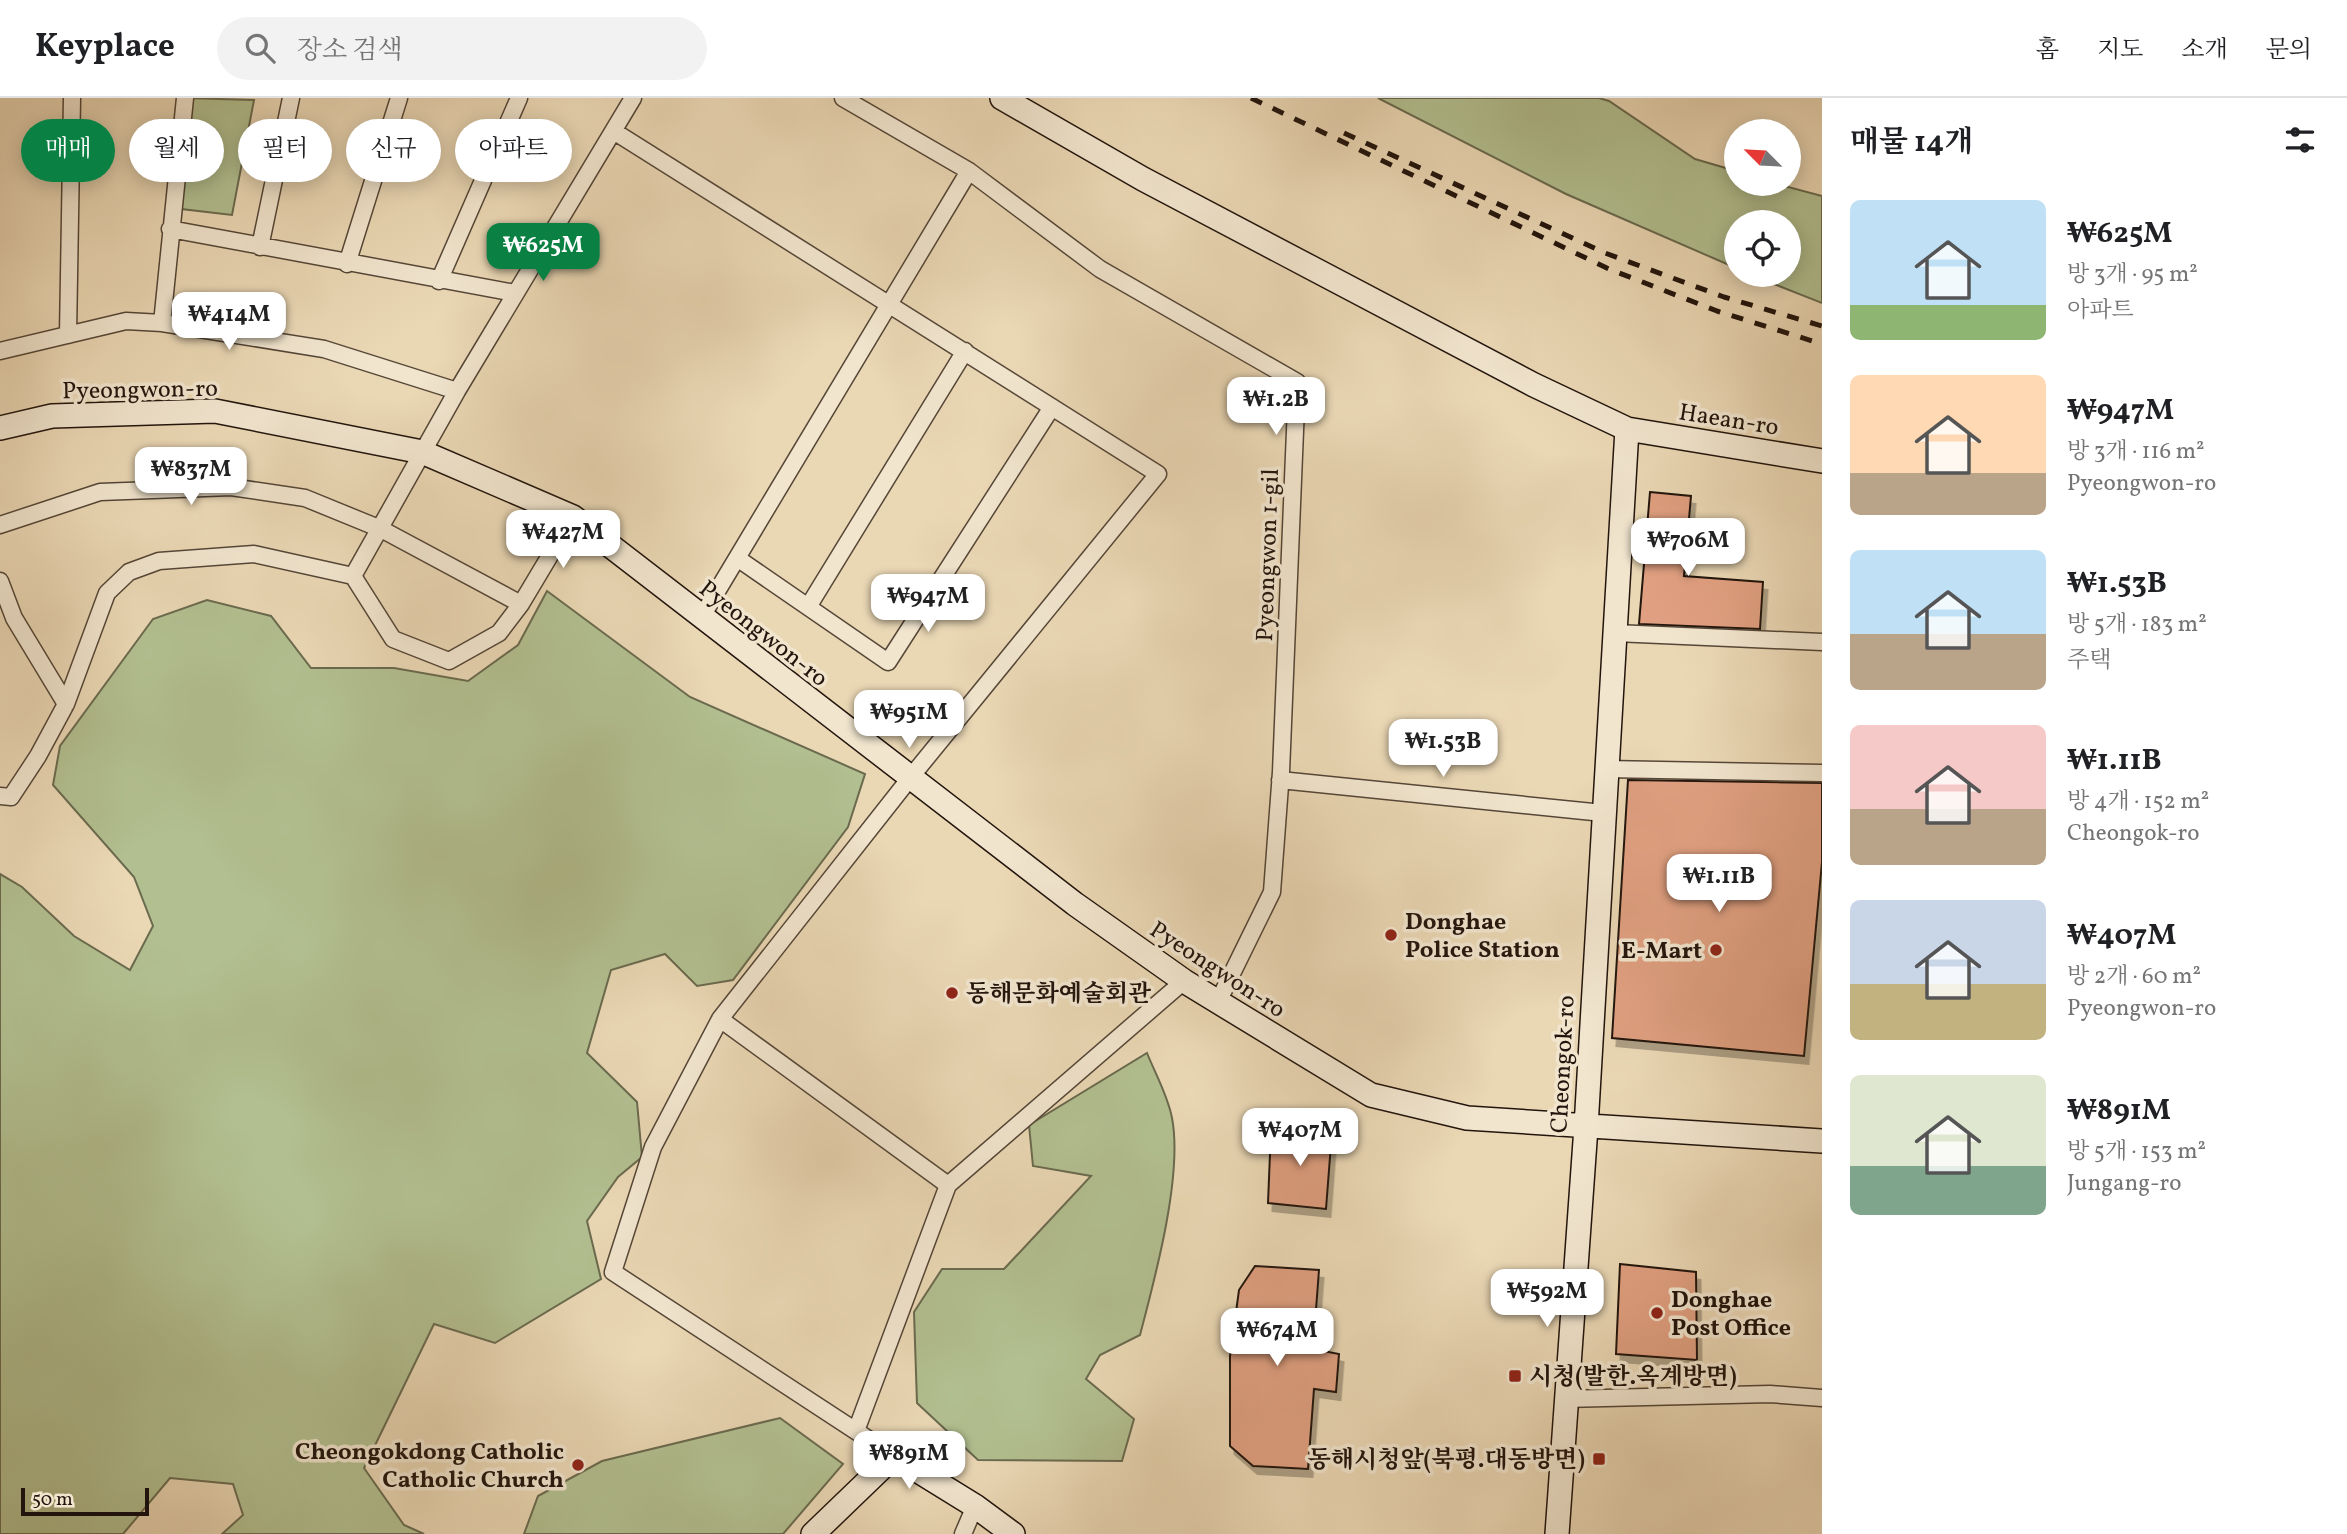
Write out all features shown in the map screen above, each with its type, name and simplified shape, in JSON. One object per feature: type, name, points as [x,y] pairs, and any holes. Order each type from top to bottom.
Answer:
[{"type":"street","points":[[68,335],[72,98]]},
{"type":"street","points":[[162,323],[185,98]]},
{"type":"street","points":[[260,247],[291,98]]},
{"type":"street","points":[[347,264],[399,98]]},
{"type":"street","points":[[439,281],[519,98]]},
{"type":"street","points":[[354,576],[457,391],[633,98]]},
{"type":"street","name":"Pyeongwon 1-gil","points":[[843,98],[970,171],[1100,269],[1297,382],[1280,780],[1272,892],[1218,1002]]},
{"type":"street","name":"Haean-ro","points":[[1002,98],[1143,179],[1310,268],[1534,385],[1627,429],[1822,461]]},
{"type":"street","points":[[615,132],[1158,474],[910,778],[720,1019],[653,1147],[613,1272],[975,1506],[1013,1534]]},
{"type":"street","points":[[701,618],[970,171]]},
{"type":"street","points":[[170,229],[347,264],[515,293]]},
{"type":"street","points":[[0,351],[126,321],[162,323],[324,349],[457,391]]},
{"type":"street","points":[[808,607],[965,351]]},
{"type":"street","points":[[737,558],[888,662],[1052,407]]},
{"type":"street","name":"Pyeongwon-ro","points":[[0,428],[52,416],[215,411],[422,452],[573,517],[1075,904],[1185,981],[1371,1095],[1467,1118],[1822,1141]]},
{"type":"street","name":"Cheongok-ro","points":[[1557,1534],[1564,1399],[1586,1126],[1627,429]]},
{"type":"street","points":[[0,525],[100,492],[231,487],[305,498],[381,529],[521,604]]},
{"type":"street","points":[[0,796],[11,797],[38,756],[66,704],[107,593],[129,572],[159,561],[254,554],[354,576],[393,639],[449,661],[499,633],[521,604],[573,517]]},
{"type":"street","points":[[0,581],[14,618],[66,704]]},
{"type":"street","points":[[0,628],[14,618]]},
{"type":"street","points":[[1615,633],[1822,642]]},
{"type":"street","points":[[1606,769],[1822,773]]},
{"type":"street","points":[[1280,780],[1604,813]]},
{"type":"street","points":[[856,1431],[948,1185],[1185,981]]},
{"type":"street","points":[[720,1019],[948,1185]]},
{"type":"street","points":[[1564,1399],[1770,1394],[1822,1398]]},
{"type":"street","points":[[813,1534],[894,1456]]},
{"type":"street","points":[[963,1534],[975,1506]]},
{"type":"green space","points":[[185,98],[254,100],[250,119],[238,119],[238,182],[232,215],[173,208],[176,182],[224,182],[224,119],[183,119]]},
{"type":"green space","points":[[1378,98],[1599,98],[1609,101],[1695,159],[1724,167],[1724,196],[1801,196],[1801,190],[1822,196],[1822,303],[1781,287],[1801,287],[1801,210],[1724,210],[1724,263],[1566,194]]},
{"type":"green space","points":[[547,591],[690,697],[865,774],[848,827],[733,980],[697,986],[665,954],[611,970],[587,1053],[637,1102],[642,1157],[618,1177],[587,1221],[601,1279],[495,1343],[434,1324],[364,1468],[404,1525],[424,1534],[222,1534],[243,1515],[233,1484],[170,1478],[123,1534],[0,1534],[0,874],[22,887],[74,936],[130,970],[153,926],[134,877],[53,785],[60,746],[153,619],[207,600],[271,616],[311,668],[394,668],[468,681],[518,645]]},
{"type":"green space","points":[[1147,1053],[1172,1118],[1174,1168],[1166,1226],[1140,1335],[1100,1355],[1086,1379],[1134,1419],[1122,1461],[978,1460],[917,1403],[914,1312],[942,1269],[1004,1269],[1091,1176],[1033,1166],[1029,1125]]},
{"type":"green space","points":[[780,1418],[843,1464],[783,1534],[524,1534],[538,1496],[602,1461]]},
{"type":"building","points":[[1650,492],[1691,496],[1684,576],[1763,582],[1760,629],[1639,624]]},
{"type":"building","name":"E-Mart","points":[[1628,780],[1822,783],[1822,862],[1804,1056],[1612,1038]]},
{"type":"building","points":[[1271,1129],[1332,1131],[1326,1209],[1268,1203]]},
{"type":"building","name":"Donghae Post Office","points":[[1620,1264],[1696,1272],[1697,1360],[1616,1354]]},
{"type":"building","points":[[1255,1266],[1319,1270],[1313,1349],[1339,1354],[1336,1392],[1314,1389],[1308,1469],[1253,1466],[1230,1446],[1230,1356],[1239,1290]]},
{"type":"railway","points":[[1251,98],[1609,269],[1717,311],[1822,344]]},
{"type":"railway","points":[[1344,133],[1605,253],[1724,297],[1822,326]]},
{"type":"place","name":"Donghae Police Station","points":[[1391,935]]},
{"type":"place","name":"E-Mart","points":[[1716,950]]},
{"type":"place","name":"동해문화예술회관","points":[[952,993]]},
{"type":"place","name":"Donghae Post Office","points":[[1657,1313]]},
{"type":"place","name":"시청(발한.옥계방면)","points":[[1515,1376]]},
{"type":"place","name":"동해시청앞(북평.대동방면)","points":[[1599,1459]]},
{"type":"place","name":"Cheongokdong Catholic Catholic Church","points":[[578,1465]]}]
